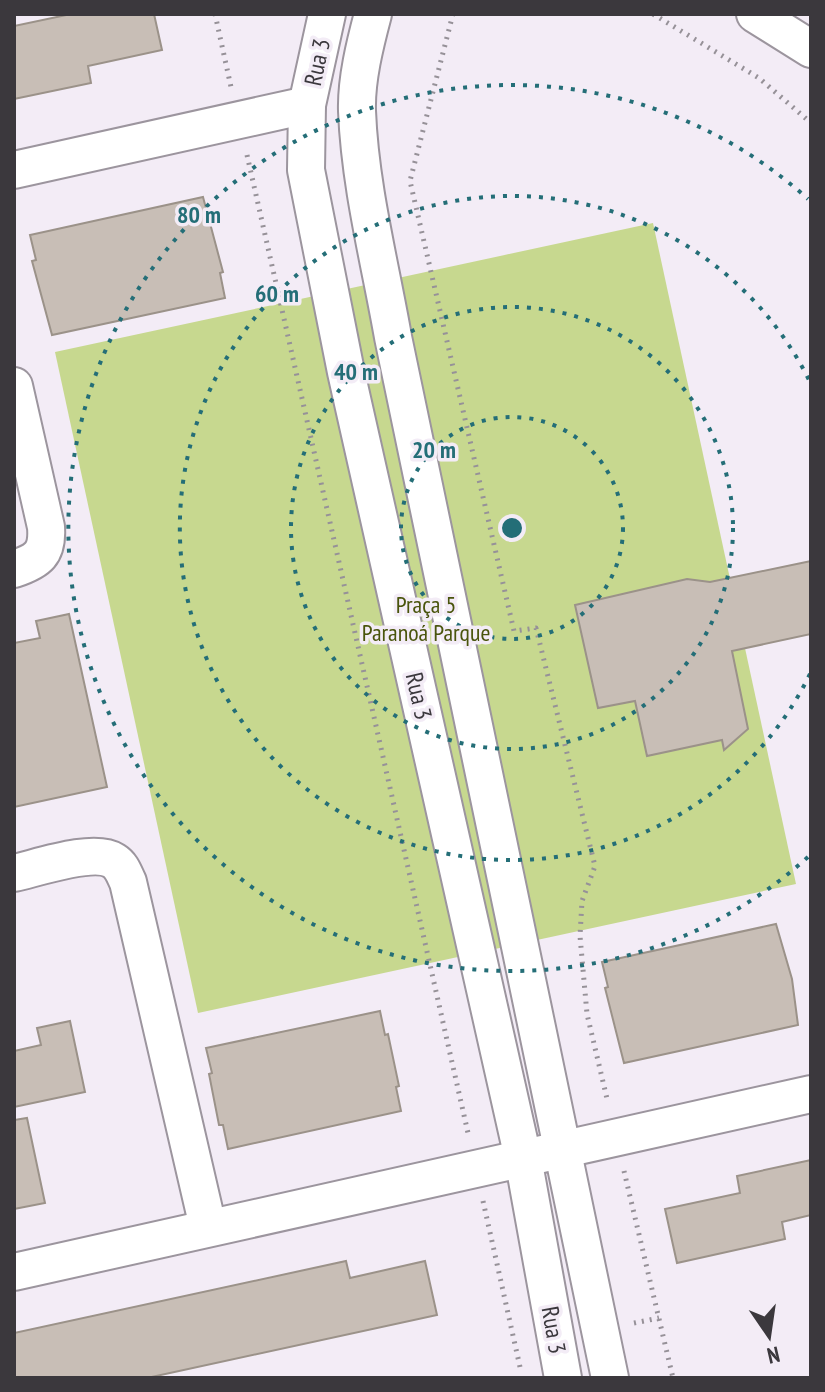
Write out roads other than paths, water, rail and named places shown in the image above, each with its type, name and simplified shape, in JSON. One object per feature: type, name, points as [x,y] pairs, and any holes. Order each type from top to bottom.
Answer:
[{"type":"street","name":"Rua 3","points":[[327,14],[307,105],[306,170],[326,274],[523,1158],[563,1378]]},
{"type":"street","name":"Rua 3","points":[[373,14],[357,109],[364,173],[393,337],[610,1378]]},
{"type":"street","points":[[755,14],[811,49]]},
{"type":"street","points":[[14,170],[307,105]]},
{"type":"street","points":[[14,386],[47,541],[43,553],[31,563],[14,569]]},
{"type":"street","points":[[14,873],[99,856],[113,859],[122,868],[208,1227]]},
{"type":"street","points":[[14,1272],[475,1166],[563,1150],[811,1094]]},
{"type":"park label","name":"Praça 5 Paranoá Parque","points":[[426,618]]}]
